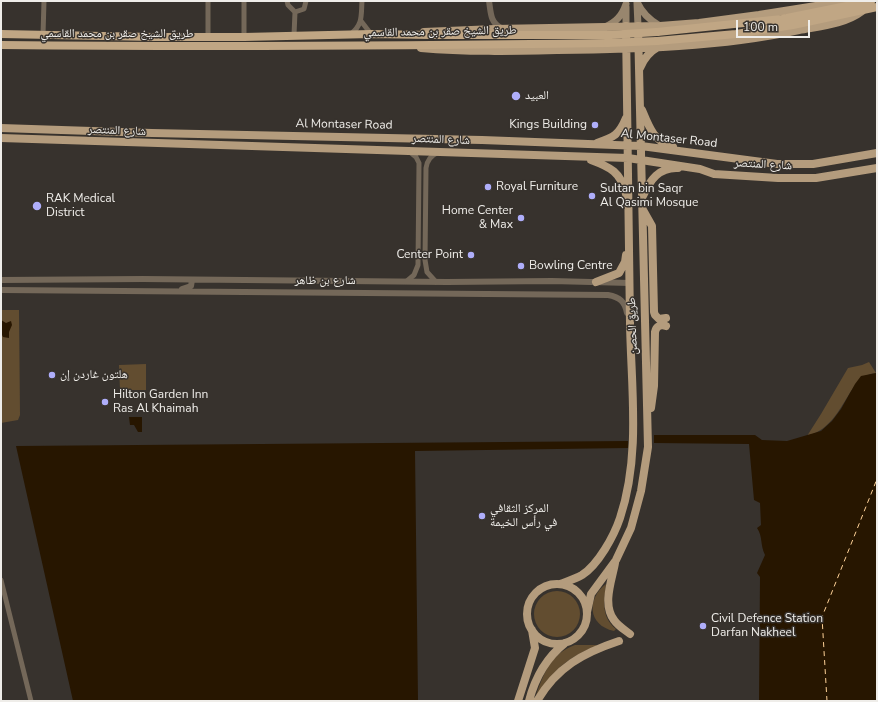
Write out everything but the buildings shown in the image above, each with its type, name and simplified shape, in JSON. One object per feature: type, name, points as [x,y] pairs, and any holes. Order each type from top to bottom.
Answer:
[{"type":"highway","name":"طريق الشيخ صقر بن محمد القاسمي","points":[[1,45],[408,46],[609,42],[658,37],[782,19],[871,1]]},
{"type":"highway","name":"طريق الشيخ صقر بن محمد القاسمي","points":[[658,37],[736,34],[877,7]]},
{"type":"highway","name":"طريق الشيخ صقر بن محمد القاسمي","points":[[1,34],[43,36],[208,37],[408,34],[609,42]]},
{"type":"main road","points":[[637,1],[644,14],[649,19],[658,37],[653,50],[643,59],[639,70]]},
{"type":"main road","points":[[637,1],[638,26]]},
{"type":"main road","points":[[609,42],[627,49],[638,48],[658,37],[736,18],[846,1]]},
{"type":"main road","points":[[626,3],[626,26]]},
{"type":"main road","points":[[605,27],[619,18],[626,3]]},
{"type":"main road","name":"طريق الحصن","points":[[560,584],[583,574],[593,566],[609,542],[620,519],[630,475],[633,447],[626,26]]},
{"type":"main road","points":[[408,34],[436,31],[502,28],[638,26],[658,37]]},
{"type":"main road","name":"طريق الحصن","points":[[587,612],[591,594],[616,560],[631,528],[642,491],[648,447],[641,203],[638,26]]},
{"type":"main road","points":[[609,42],[620,54],[627,66]]},
{"type":"main road","points":[[640,104],[650,130],[655,137],[666,145],[701,154]]},
{"type":"main road","points":[[592,145],[611,138],[617,134],[622,128],[628,114]]},
{"type":"main road","name":"Al Montaser Road","points":[[1,128],[152,133],[459,139],[641,146],[777,164],[813,164],[840,161],[877,153]]},
{"type":"main road","name":"شارع المنتصر","points":[[1,138],[628,158],[700,169],[714,174],[778,178],[816,178],[877,168]]},
{"type":"main road","points":[[582,157],[605,165],[613,170],[621,180],[625,189],[629,208]]},
{"type":"main road","points":[[816,178],[814,171],[818,168],[840,161]]},
{"type":"main road","points":[[648,418],[654,386],[655,332],[658,327],[666,322],[659,319],[654,312],[652,226],[641,203],[649,183],[660,172],[673,168],[700,169]]},
{"type":"main road","points":[[596,282],[619,273],[625,262],[629,240]]},
{"type":"main road","points":[[630,283],[637,285],[639,288],[640,339],[646,365]]},
{"type":"main road","points":[[616,560],[608,603],[610,613],[614,621],[630,634]]},
{"type":"main road","points":[[518,701],[534,648],[532,629],[527,614],[529,604],[534,595],[541,588],[550,584],[569,586],[577,591],[583,598],[587,612],[585,624],[582,631],[577,636],[553,652],[544,664],[537,678],[529,701]]},
{"type":"main road","points":[[532,629],[538,637],[546,642],[555,644],[565,643]]},
{"type":"main road","points":[[537,701],[555,677],[568,665],[583,655],[619,641]]},
{"type":"street","points":[[43,36],[44,1]]},
{"type":"street","points":[[208,1],[208,37]]},
{"type":"street","points":[[244,1],[244,37]]},
{"type":"street","points":[[287,1],[288,6],[295,12]]},
{"type":"street","points":[[295,12],[304,9],[306,1]]},
{"type":"street","points":[[351,34],[357,29],[361,21],[362,1]]},
{"type":"street","points":[[489,1],[491,18],[494,23],[502,28]]},
{"type":"street","points":[[294,36],[295,12]]},
{"type":"street","points":[[485,29],[491,18]]},
{"type":"street","points":[[361,21],[371,34]]},
{"type":"street","points":[[407,281],[414,275],[418,265],[419,163],[410,151]]},
{"type":"street","points":[[436,282],[430,276],[426,268],[426,168],[428,160],[432,155],[440,152]]},
{"type":"street","points":[[419,166],[421,165],[426,168]]},
{"type":"street","points":[[418,265],[421,270],[426,268]]},
{"type":"street","name":"شارع بن ظاهر","points":[[2,281],[108,279],[630,283]]},
{"type":"street","points":[[160,291],[190,288],[192,280]]},
{"type":"street","points":[[22,290],[26,283],[48,283],[58,281]]},
{"type":"street","points":[[480,293],[506,290],[506,285],[500,281]]},
{"type":"street","name":"شارع بن ظاهر","points":[[1,290],[608,295],[617,297],[625,304],[630,324]]},
{"type":"street","points":[[1,580],[31,701]]},
{"type":"shaded area","points":[[1,310],[19,310],[20,415],[18,420],[1,423]]},
{"type":"shaded area","points":[[1,320],[6,323],[11,321],[12,325],[9,332],[9,338],[3,337],[1,333]]},
{"type":"shaded area","points":[[869,362],[876,373],[866,376],[858,383],[830,422],[820,431],[807,436],[848,368]]},
{"type":"shaded area","points":[[146,364],[146,390],[120,390],[119,365]]},
{"type":"shaded area","points":[[876,373],[877,701],[759,701],[760,577],[757,573],[765,555],[757,528],[761,525],[760,503],[754,500],[749,444],[654,443],[654,435],[755,435],[762,440],[787,441],[821,431],[832,421],[841,409],[861,376]]},
{"type":"shaded area","points":[[129,417],[142,417],[142,432],[138,432],[134,425],[130,425]]},
{"type":"shaded area","points":[[628,441],[628,448],[415,451],[418,701],[73,701],[16,446]]},
{"type":"shaded area","points":[[606,584],[606,614],[611,624],[616,629],[614,631],[605,628],[599,623],[593,610],[595,596]]},
{"type":"shaded area","points":[[552,591],[562,591],[574,597],[579,605],[579,623],[574,631],[566,636],[552,637],[544,634],[537,627],[534,619],[534,609],[537,601],[544,594]]},
{"type":"shaded area","points":[[575,645],[597,646],[568,660],[547,681],[535,699],[544,674],[549,666],[560,654]]},
{"type":"ferry route","points":[[827,701],[822,617],[877,479]]},
{"type":"place","name":"العبيد","points":[[516,96]]},
{"type":"place","name":"Kings Building","points":[[595,125]]},
{"type":"place","name":"Royal Furniture","points":[[488,187]]},
{"type":"place","name":"Sultan bin Saqr Al Qasimi Mosque","points":[[592,196]]},
{"type":"place","name":"RAK Medical District","points":[[37,206]]},
{"type":"place","name":"Home Center & Max","points":[[521,218]]},
{"type":"place","name":"Center Point","points":[[471,255]]},
{"type":"place","name":"Bowling Centre","points":[[521,266]]},
{"type":"place","name":"هلتون غاردن إن","points":[[52,375]]},
{"type":"place","name":"Hilton Garden Inn Ras Al Khaimah","points":[[105,402]]},
{"type":"place","name":"المركز الثقافي في رأس الخيمة","points":[[482,516]]},
{"type":"place","name":"Civil Defence Station Darfan Nakheel","points":[[703,626]]}]
